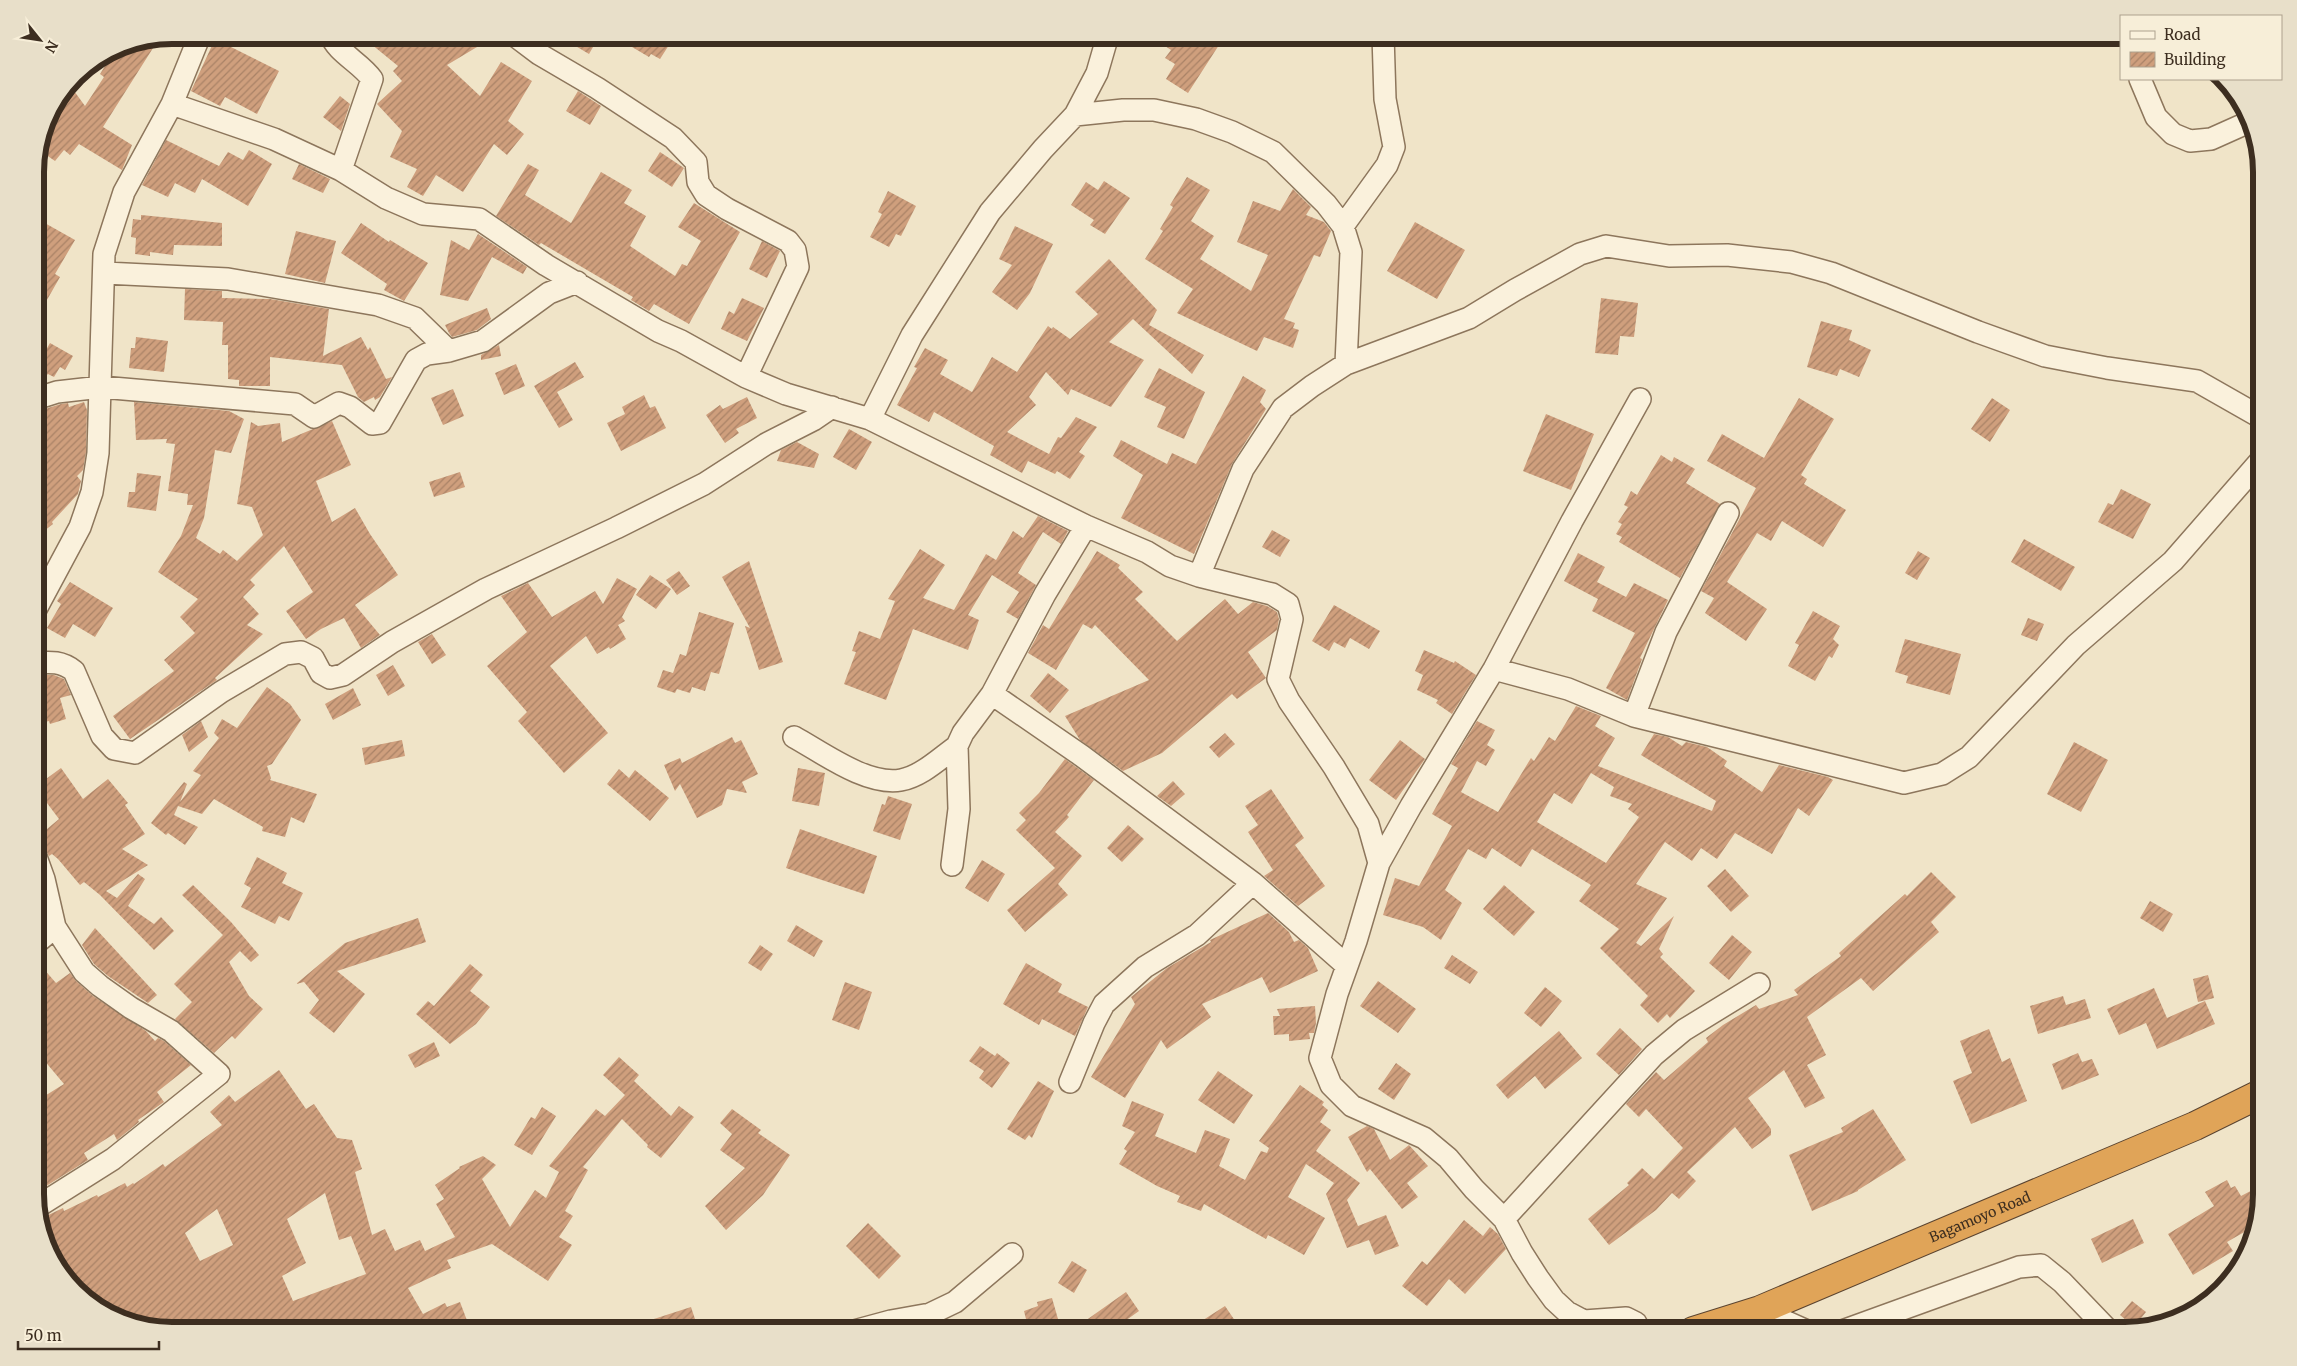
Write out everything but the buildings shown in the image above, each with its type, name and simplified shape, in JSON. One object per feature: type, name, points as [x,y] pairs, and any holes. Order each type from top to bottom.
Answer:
[{"type":"highway","name":"Bagamoyo Road","points":[[1722,1322],[1760,1310],[2195,1126],[2253,1097]]},
{"type":"street","points":[[44,594],[80,527],[92,492],[98,454],[105,273],[104,254],[124,192],[172,104],[195,44]]},
{"type":"street","points":[[336,44],[360,64],[372,79],[341,170]]},
{"type":"street","points":[[526,44],[673,138],[696,162],[698,182],[706,195],[727,209],[788,241],[795,250],[798,267],[746,377]]},
{"type":"street","points":[[870,419],[912,335],[990,212],[1043,149],[1075,115],[1097,73],[1105,44]]},
{"type":"street","points":[[1343,226],[1387,165],[1394,146],[1385,99],[1383,44]]},
{"type":"street","points":[[2140,80],[2156,117],[2174,134],[2190,141],[2210,140],[2244,125]]},
{"type":"street","points":[[172,104],[274,139],[341,170],[386,198],[423,214],[479,219],[546,265],[658,332],[681,341],[746,377],[786,394],[870,419],[1086,526],[1147,552],[1170,566],[1199,576],[1272,594],[1288,604],[1292,619],[1278,679],[1288,702],[1334,767],[1368,824],[1379,863]]},
{"type":"street","points":[[1075,115],[1123,110],[1154,110],[1196,119],[1232,132],[1273,152],[1326,204],[1343,226],[1350,252],[1346,364]]},
{"type":"street","points":[[1199,576],[1243,469],[1283,408],[1346,364],[1469,318],[1580,254],[1606,246],[1669,256],[1728,255],[1791,262],[1823,271],[2045,356],[2107,368],[2197,381],[2253,413]]},
{"type":"street","points":[[105,273],[228,279],[378,305],[415,318],[449,351]]},
{"type":"street","points":[[44,396],[57,392],[101,386],[295,404],[314,417],[339,403],[350,407],[372,424],[380,423],[416,360],[427,354],[449,351],[483,340],[549,293],[577,282]]},
{"type":"street","points":[[1634,1322],[1626,1318],[1584,1321],[1567,1312],[1554,1300],[1522,1253],[1504,1219],[1474,1189],[1448,1158],[1424,1138],[1352,1106],[1330,1085],[1320,1058],[1346,965],[1356,941],[1379,863],[1411,806],[1494,669],[1572,521],[1640,399]]},
{"type":"street","points":[[44,662],[55,661],[66,665],[74,671],[102,736],[114,749],[135,753],[221,692],[285,654],[301,652],[313,658],[321,673],[330,678],[342,675],[392,642],[486,589],[704,484],[766,444],[813,420],[832,407]]},
{"type":"street","points":[[1494,669],[1568,689],[1634,716],[1904,783],[1942,774],[1969,757],[2076,645],[2173,561],[2253,469]]},
{"type":"street","points":[[1634,716],[1666,632],[1728,513]]},
{"type":"street","points":[[952,865],[959,808],[957,746],[962,733],[992,694],[1045,594],[1086,526]]},
{"type":"street","points":[[992,694],[1082,756],[1253,883],[1346,965]]},
{"type":"street","points":[[794,737],[849,768],[878,780],[902,780],[927,768],[957,746]]},
{"type":"street","points":[[44,879],[54,926],[84,972],[131,1008],[171,1031],[219,1074],[113,1159],[44,1203]]},
{"type":"street","points":[[1070,1082],[1094,1023],[1104,1004],[1145,967],[1197,935],[1253,883]]},
{"type":"street","points":[[44,935],[54,926]]},
{"type":"street","points":[[1504,1219],[1654,1055],[1684,1030],[1759,984]]},
{"type":"street","points":[[887,1322],[930,1314],[955,1302],[1012,1254]]},
{"type":"street","points":[[1867,1322],[2019,1266],[2041,1265],[2062,1282],[2101,1322]]},
{"type":"street","points":[[1760,1310],[1787,1322]]}]
